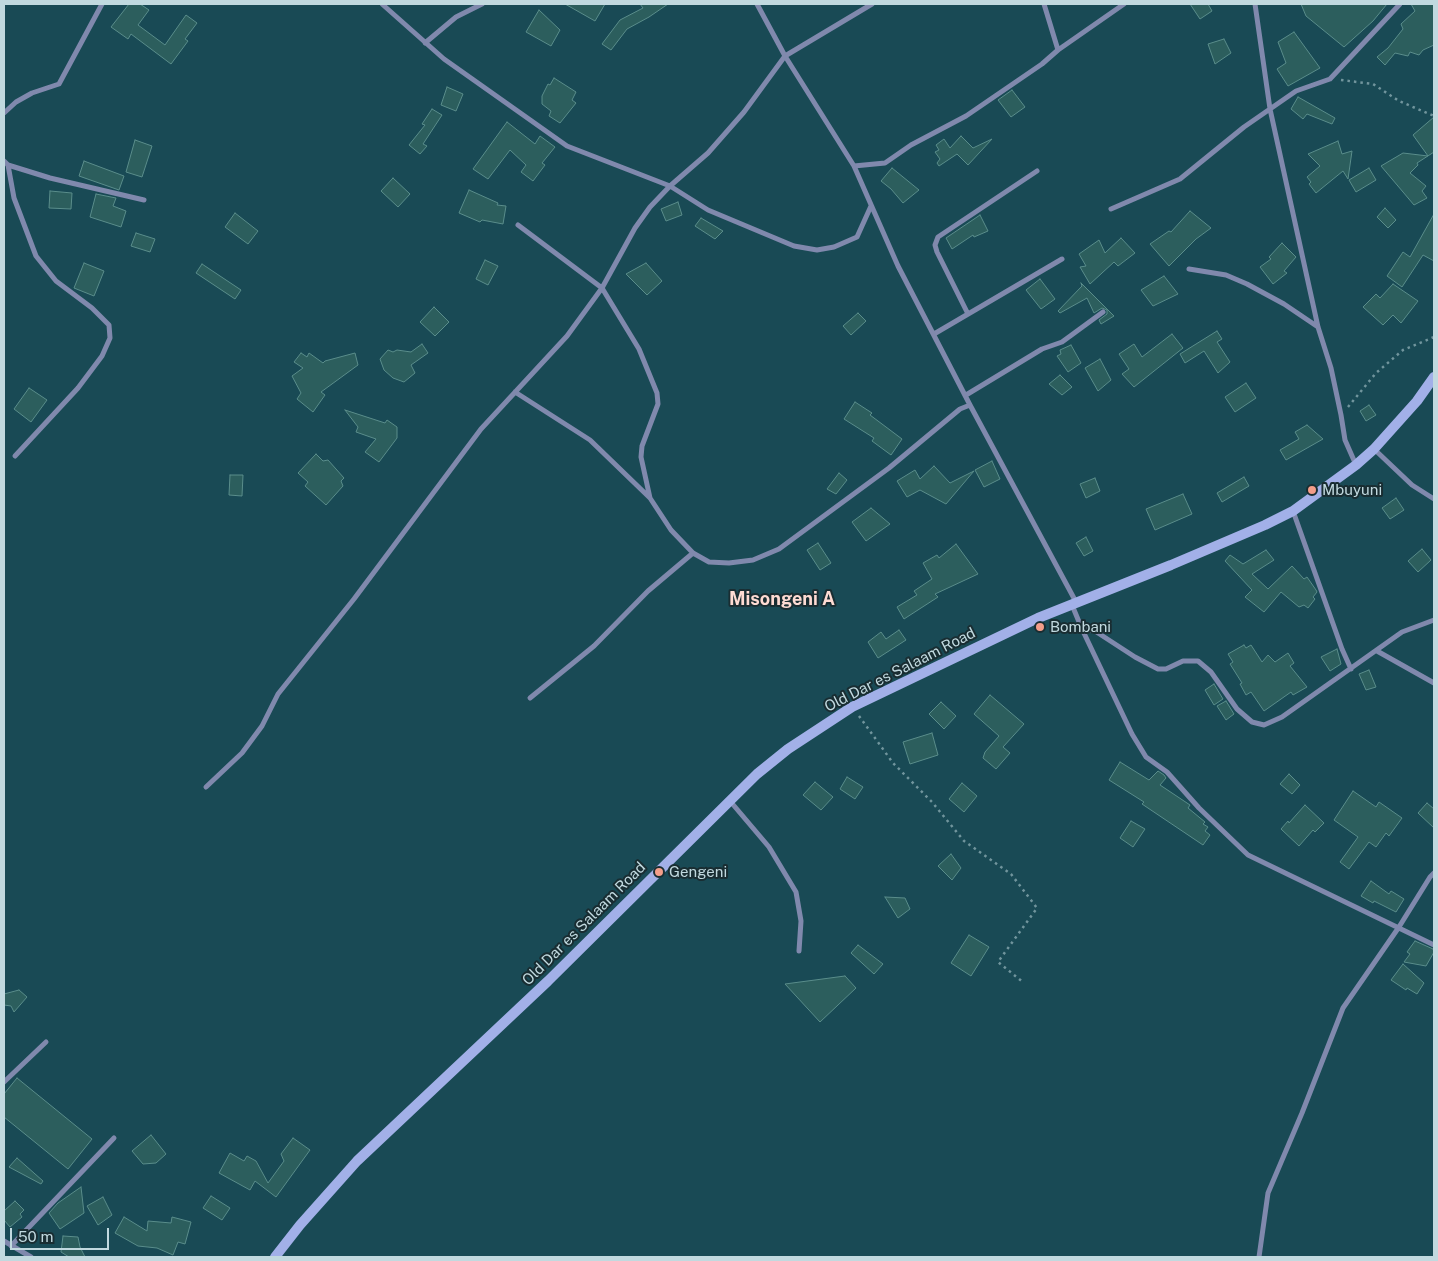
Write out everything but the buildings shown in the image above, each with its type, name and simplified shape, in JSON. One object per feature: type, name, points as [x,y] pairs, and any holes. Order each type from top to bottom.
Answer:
[{"type":"street","points":[[4,113],[16,102],[32,93],[59,84],[102,4]]},
{"type":"street","points":[[382,4],[444,58],[567,146],[670,186],[708,210],[735,222],[794,246],[817,250],[834,247],[857,238],[871,206]]},
{"type":"street","points":[[425,43],[456,17],[482,4]]},
{"type":"street","points":[[757,4],[785,56],[854,166],[898,266],[1074,603],[1082,629],[1132,734],[1146,757],[1167,772],[1199,808],[1248,855],[1399,926],[1434,945]]},
{"type":"street","points":[[206,787],[242,753],[262,726],[278,694],[354,599],[481,429],[567,336],[602,288],[635,228],[650,207],[670,186],[708,153],[738,119],[785,56],[872,4]]},
{"type":"street","points":[[1044,4],[1058,50]]},
{"type":"street","points":[[854,166],[885,163],[911,145],[966,116],[1042,64],[1058,50],[1124,4]]},
{"type":"street","points":[[1255,4],[1270,109],[1318,327],[1331,368],[1344,440],[1356,465]]},
{"type":"street","points":[[1111,209],[1180,179],[1244,127],[1296,91],[1330,79],[1400,4]]},
{"type":"street","points":[[6,163],[50,178],[144,200]]},
{"type":"street","points":[[6,163],[14,198],[36,256],[56,280],[92,308],[109,325],[110,338],[102,356],[78,388],[15,456]]},
{"type":"street","points":[[968,314],[937,252],[935,245],[938,237],[1037,170]]},
{"type":"street","points":[[518,225],[602,288],[639,349],[657,393],[658,404],[642,446],[641,457],[650,498]]},
{"type":"street","points":[[934,334],[1062,259]]},
{"type":"street","points":[[1189,269],[1226,275],[1240,281],[1284,304],[1318,327]]},
{"type":"street","points":[[966,395],[1042,349],[1062,342],[1079,327],[1103,312]]},
{"type":"street","name":"Old Dar es Salaam Road","points":[[274,1257],[357,1161],[548,981],[757,774],[788,749],[852,707],[1030,622],[1188,558],[1293,511],[1356,465],[1374,449],[1416,401],[1434,377]]},
{"type":"street","points":[[515,392],[590,440],[650,498],[671,530],[692,553],[709,562],[729,563],[753,560],[779,548],[888,468],[960,409],[970,405]]},
{"type":"street","points":[[1374,449],[1412,485],[1434,499]]},
{"type":"street","points":[[1293,511],[1342,649],[1351,668]]},
{"type":"street","points":[[530,698],[594,646],[648,591],[692,553]]},
{"type":"street","points":[[1082,629],[1094,631],[1158,669],[1166,669],[1183,661],[1198,661],[1211,672],[1237,709],[1252,722],[1264,725],[1282,717],[1402,632],[1434,620]]},
{"type":"street","points":[[1377,651],[1434,683]]},
{"type":"street","points":[[730,800],[769,847],[796,892],[801,921],[799,952]]},
{"type":"street","points":[[1259,1257],[1268,1193],[1343,1008],[1434,873]]},
{"type":"street","points":[[4,1082],[46,1042]]},
{"type":"street","points":[[11,1246],[114,1138]]},
{"type":"street","points":[[4,1242],[31,1257]]},
{"type":"path","points":[[1330,79],[1373,84],[1399,101],[1434,116]]},
{"type":"path","points":[[1341,415],[1376,373],[1404,350],[1434,337]]},
{"type":"path","points":[[852,707],[893,763],[932,802],[964,841],[1011,874],[1037,908],[998,962],[1024,983]]},
{"type":"place","name":"Mbuyuni","points":[[1312,490]]},
{"type":"place","name":"Bombani","points":[[1040,627]]},
{"type":"place","name":"Gengeni","points":[[659,872]]},
{"type":"district","name":"Misongeni A","points":[[782,599]]}]
